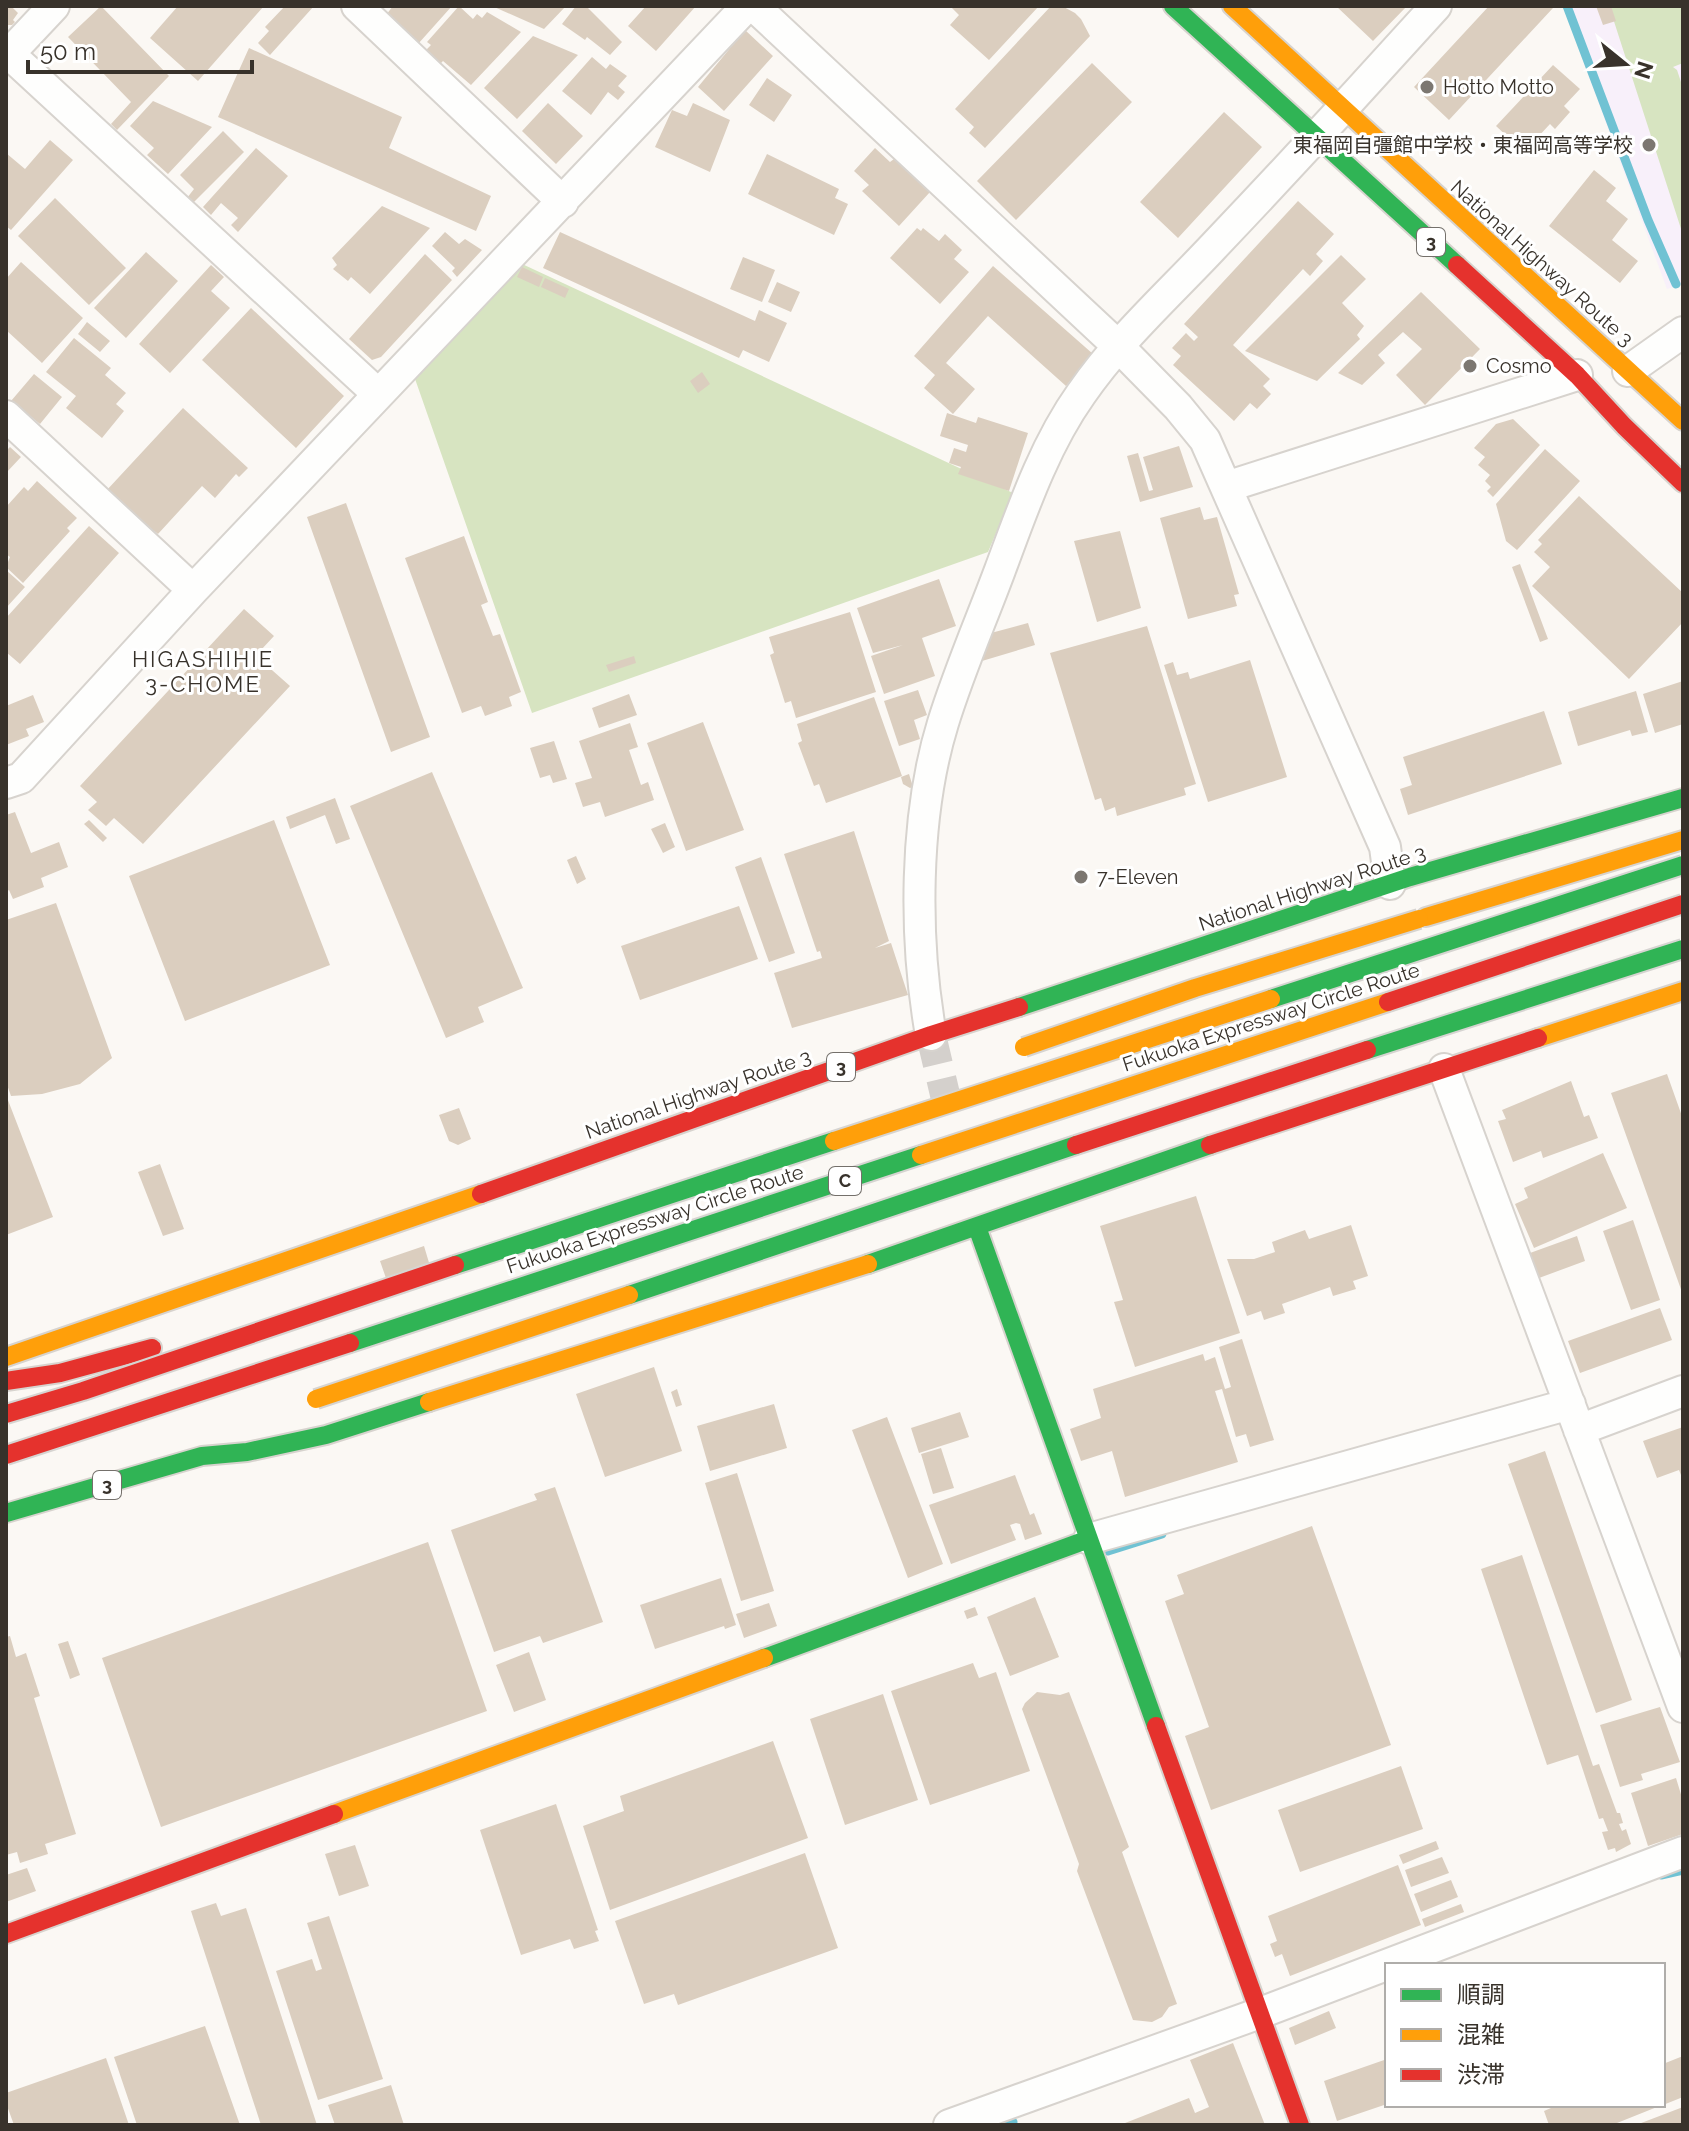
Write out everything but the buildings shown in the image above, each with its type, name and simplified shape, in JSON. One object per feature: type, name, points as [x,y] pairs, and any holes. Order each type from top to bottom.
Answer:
[{"type":"main road","name":"3","points":[[1173,6],[1577,375],[1683,483]]},
{"type":"main road","name":"National Highway Route 3","points":[[1232,6],[1683,421]]},
{"type":"main road","points":[[1624,426],[1683,502]]},
{"type":"main road","points":[[1400,880],[1456,855],[1638,792]]},
{"type":"main road","name":"National Highway Route 3","points":[[6,1357],[286,1263],[931,1035],[1184,954],[1400,880],[1683,798]]},
{"type":"main road","points":[[1001,1056],[1195,988],[1683,840]]},
{"type":"main road","name":"Fukuoka Expressway Circle Route","points":[[6,1414],[574,1225],[1683,865]]},
{"type":"main road","name":"Fukuoka Expressway Circle Route","points":[[6,1455],[1683,904]]},
{"type":"main road","points":[[309,1402],[1229,1094],[1683,949]]},
{"type":"main road","name":"3","points":[[6,1513],[202,1456],[247,1452],[326,1435],[884,1259],[1241,1134],[1683,991]]},
{"type":"main road","points":[[977,1227],[1300,2125]]},
{"type":"main road","points":[[6,1381],[60,1373],[167,1343]]},
{"type":"main road","points":[[202,1456],[237,1436]]},
{"type":"main road","points":[[6,1934],[1089,1539]]},
{"type":"street","points":[[54,6],[7,54],[378,394]]},
{"type":"street","points":[[357,6],[563,202]]},
{"type":"street","points":[[6,783],[21,778],[193,590],[747,6]]},
{"type":"street","points":[[754,6],[1119,347],[1178,407],[1205,440],[1400,880]]},
{"type":"street","points":[[931,1035],[919,900],[926,818],[942,724],[1014,533],[1051,447],[1081,394],[1119,347],[1343,110],[1436,6]]},
{"type":"street","points":[[1628,371],[1683,332]]},
{"type":"street","points":[[1226,487],[1577,375]]},
{"type":"street","points":[[6,416],[193,590]]},
{"type":"street","points":[[1444,1069],[1683,1707]]},
{"type":"street","points":[[1089,1539],[1683,1391]]},
{"type":"street","points":[[1391,1963],[1683,1852]]},
{"type":"street","points":[[949,2125],[1385,1965]]},
{"type":"shaded area","name":"東福岡自彊館中学校・東福岡高等学校","points":[[1563,6],[1683,6],[1683,284],[1667,289]]},
{"type":"green space","points":[[1609,6],[1683,6],[1683,63],[1673,67],[1683,88],[1683,235]]},
{"type":"green space","points":[[520,263],[1013,493],[988,552],[532,713],[414,376]]},
{"type":"waterway","points":[[1567,6],[1648,220],[1676,284]]},
{"type":"waterway","points":[[1108,1551],[1162,1534]]},
{"type":"waterway","points":[[1661,1875],[1683,1870]]},
{"type":"waterway","points":[[1004,2125],[1013,2122]]},
{"type":"tunnel","points":[[931,1035],[951,1120]]},
{"type":"traffic: fast","points":[[1173,6],[1457,265]]},
{"type":"traffic: fast","points":[[1019,1007],[1410,877],[1683,798]]},
{"type":"traffic: fast","points":[[1271,999],[1683,865]]},
{"type":"traffic: fast","points":[[1367,1050],[1683,949]]},
{"type":"traffic: fast","points":[[455,1265],[834,1141]]},
{"type":"traffic: fast","points":[[629,1295],[1076,1145]]},
{"type":"traffic: fast","points":[[868,1264],[1210,1145]]},
{"type":"traffic: fast","points":[[350,1343],[921,1155]]},
{"type":"traffic: fast","points":[[977,1227],[1156,1726]]},
{"type":"traffic: fast","points":[[6,1513],[202,1456],[247,1452],[326,1435],[429,1402]]},
{"type":"traffic: fast","points":[[764,1658],[1089,1539]]},
{"type":"traffic: slow","points":[[1232,6],[1683,421]]},
{"type":"traffic: slow","points":[[1426,917],[1683,840]]},
{"type":"traffic: slow","points":[[1024,1047],[1195,988],[1419,919]]},
{"type":"traffic: slow","points":[[1538,1038],[1683,991]]},
{"type":"traffic: slow","points":[[834,1141],[1271,999]]},
{"type":"traffic: slow","points":[[921,1155],[1388,1002]]},
{"type":"traffic: slow","points":[[6,1357],[481,1194]]},
{"type":"traffic: slow","points":[[429,1402],[868,1264]]},
{"type":"traffic: slow","points":[[316,1399],[629,1295]]},
{"type":"traffic: slow","points":[[334,1814],[764,1658]]},
{"type":"traffic: jam","points":[[1457,265],[1577,375],[1683,483]]},
{"type":"traffic: jam","points":[[1388,1002],[1683,904]]},
{"type":"traffic: jam","points":[[481,1194],[931,1035],[1019,1007]]},
{"type":"traffic: jam","points":[[1210,1145],[1538,1038]]},
{"type":"traffic: jam","points":[[1076,1145],[1367,1050]]},
{"type":"traffic: jam","points":[[6,1414],[83,1391],[455,1265]]},
{"type":"traffic: jam","points":[[6,1455],[350,1343]]},
{"type":"traffic: jam","points":[[6,1381],[60,1373],[152,1348]]},
{"type":"traffic: jam","points":[[1156,1726],[1300,2125]]},
{"type":"traffic: jam","points":[[6,1934],[334,1814]]},
{"type":"place","name":"Hotto Motto","points":[[1427,87]]},
{"type":"place","name":"東福岡自彊館中学校・東福岡高等学校","points":[[1649,145]]},
{"type":"place","name":"Cosmo","points":[[1470,366]]},
{"type":"place","name":"7-Eleven","points":[[1081,877]]},
{"type":"district","name":"HIGASHIHIE 3-CHOME","points":[[203,672]]}]
